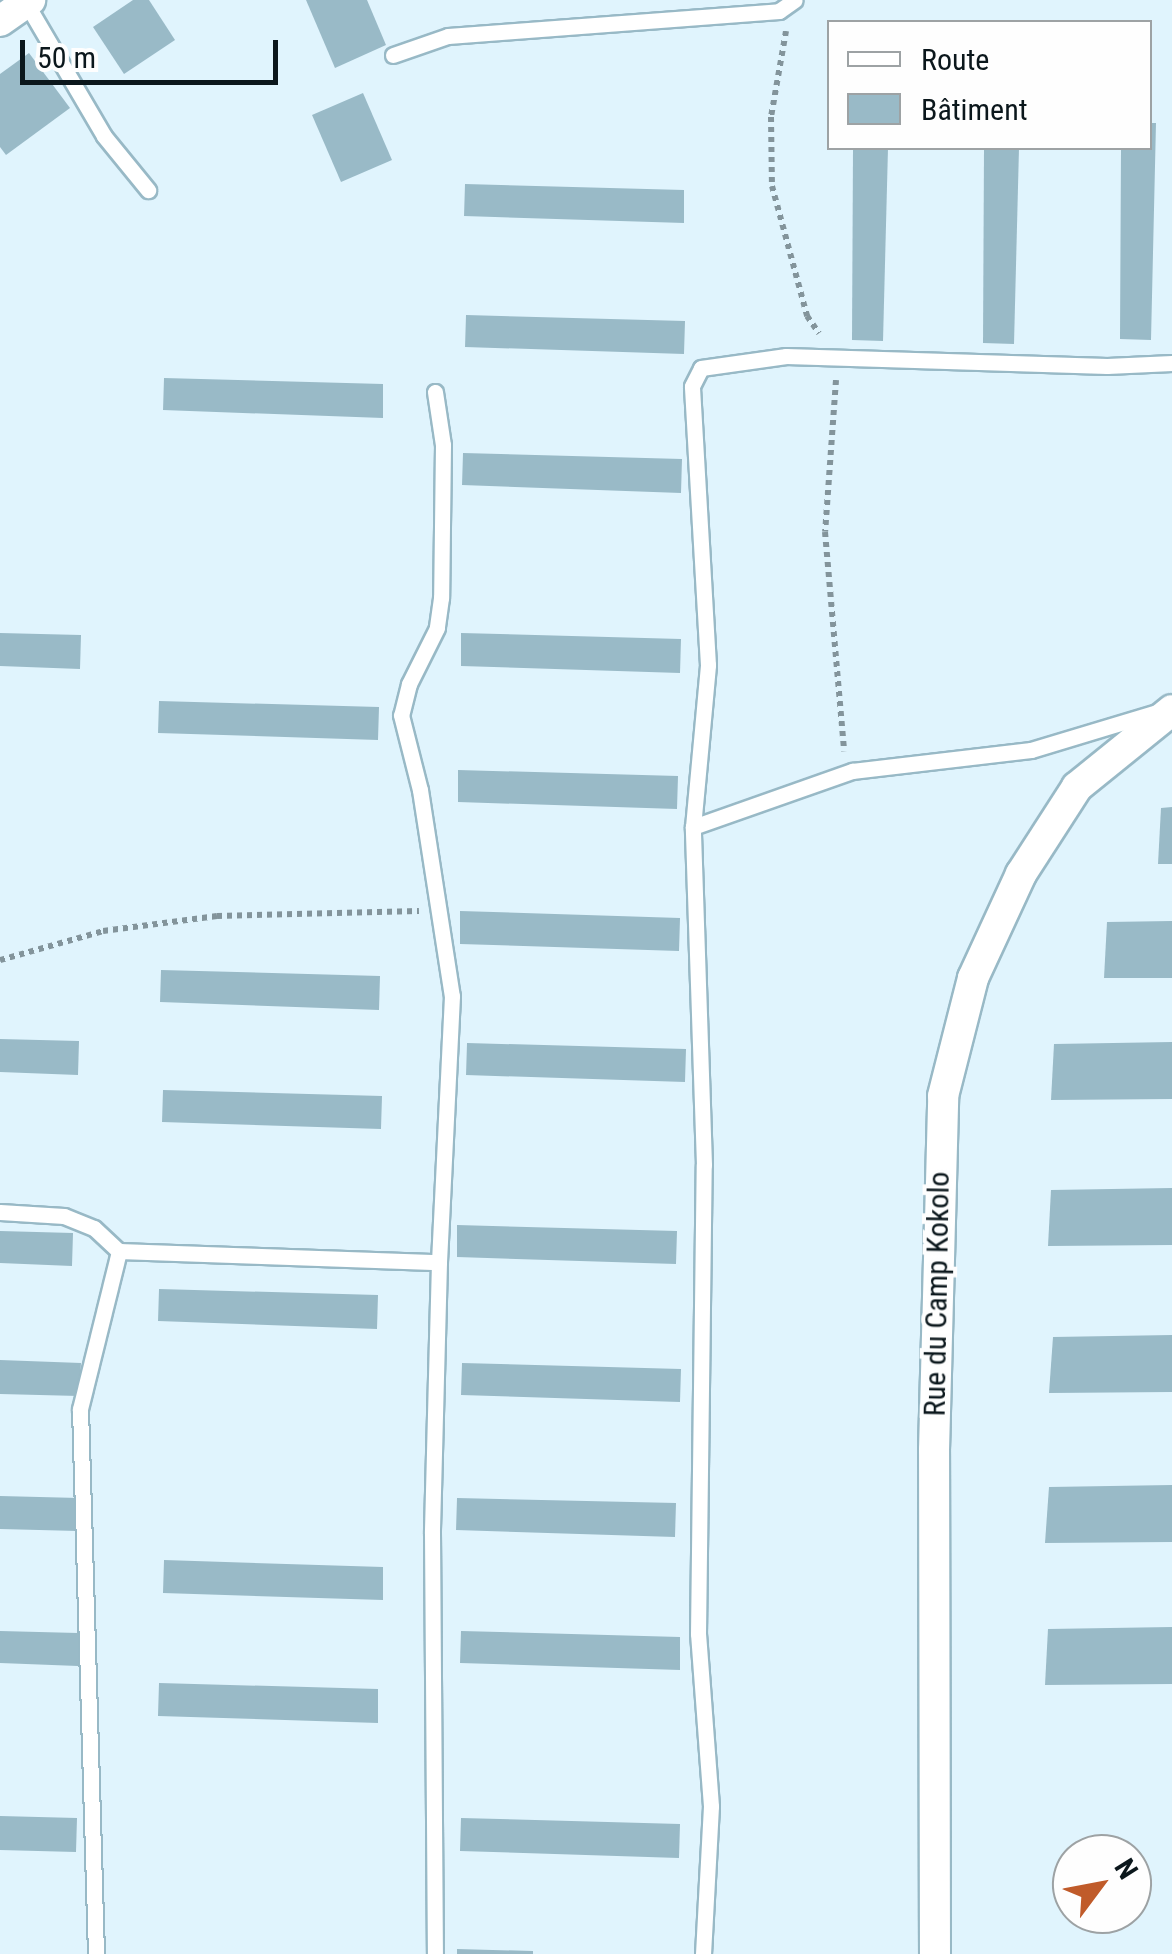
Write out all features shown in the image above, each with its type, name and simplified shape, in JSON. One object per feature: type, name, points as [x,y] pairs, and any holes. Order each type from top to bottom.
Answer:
[{"type":"street","points":[[0,22],[28,2]]},
{"type":"street","name":"Rue du Camp Kokolo","points":[[934,1954],[934,1450],[943,1096],[974,978],[1021,874],[1077,787],[1172,708]]},
{"type":"lane","points":[[393,54],[448,36],[779,11],[796,0]]},
{"type":"lane","points":[[28,2],[104,136],[148,190]]},
{"type":"lane","points":[[703,1954],[711,1806],[698,1634],[704,1165],[693,826],[708,665],[692,386],[701,368],[786,356],[1107,366],[1172,363]]},
{"type":"lane","points":[[434,392],[443,444],[441,598],[437,628],[409,684],[401,715],[428,838],[436,911],[452,996],[439,1262],[432,1571],[435,1954]]},
{"type":"lane","points":[[693,826],[852,770],[1030,750],[1172,708]]},
{"type":"lane","points":[[0,1212],[64,1216],[94,1228],[119,1251],[439,1262]]},
{"type":"lane","points":[[96,1954],[80,1409],[119,1251]]},
{"type":"path","points":[[0,960],[103,931],[217,916],[436,911]]},
{"type":"building","points":[[133,0],[149,0],[175,40],[124,74],[93,27]]},
{"type":"building","points":[[306,0],[367,0],[386,45],[335,68]]},
{"type":"building","points":[[29,53],[70,108],[6,155],[0,147],[0,74]]},
{"type":"building","points":[[363,93],[392,160],[341,182],[312,115]]},
{"type":"building","points":[[1152,123],[1156,123],[1151,340],[1120,339],[1121,150],[1152,150]]},
{"type":"building","points":[[853,150],[888,150],[883,341],[852,340]]},
{"type":"building","points":[[984,150],[1019,150],[1014,344],[983,343]]},
{"type":"building","points":[[465,184],[684,190],[684,223],[464,216]]},
{"type":"building","points":[[466,315],[685,321],[684,354],[465,347]]},
{"type":"building","points":[[164,378],[383,384],[383,418],[163,410]]},
{"type":"building","points":[[463,453],[682,459],[681,493],[462,485]]},
{"type":"building","points":[[0,633],[81,635],[80,669],[0,666]]},
{"type":"building","points":[[461,633],[681,639],[680,673],[461,666]]},
{"type":"building","points":[[159,701],[379,707],[378,740],[158,733]]},
{"type":"building","points":[[458,770],[678,776],[677,809],[458,802]]},
{"type":"building","points":[[1172,807],[1172,864],[1158,864],[1161,808]]},
{"type":"building","points":[[460,911],[680,918],[679,951],[460,944]]},
{"type":"building","points":[[1172,921],[1172,978],[1104,978],[1107,922]]},
{"type":"building","points":[[161,970],[380,976],[379,1010],[160,1002]]},
{"type":"building","points":[[0,1039],[79,1041],[78,1075],[0,1072]]},
{"type":"building","points":[[1172,1042],[1172,1099],[1051,1100],[1054,1044]]},
{"type":"building","points":[[467,1043],[686,1049],[685,1082],[466,1075]]},
{"type":"building","points":[[163,1090],[382,1096],[381,1129],[162,1122]]},
{"type":"building","points":[[1172,1188],[1172,1245],[1048,1246],[1051,1190]]},
{"type":"building","points":[[457,1225],[677,1231],[676,1264],[457,1257]]},
{"type":"building","points":[[0,1231],[73,1233],[72,1266],[0,1263]]},
{"type":"building","points":[[159,1289],[378,1295],[377,1329],[158,1321]]},
{"type":"building","points":[[1172,1335],[1172,1392],[1049,1393],[1053,1337]]},
{"type":"building","points":[[0,1360],[81,1363],[79,1396],[0,1394]]},
{"type":"building","points":[[462,1363],[681,1369],[680,1402],[461,1395]]},
{"type":"building","points":[[1172,1485],[1172,1542],[1045,1543],[1049,1487]]},
{"type":"building","points":[[0,1496],[79,1498],[78,1531],[0,1529]]},
{"type":"building","points":[[457,1498],[676,1503],[675,1537],[456,1530]]},
{"type":"building","points":[[164,1560],[383,1567],[383,1600],[163,1593]]},
{"type":"building","points":[[1172,1627],[1172,1684],[1045,1685],[1048,1629]]},
{"type":"building","points":[[0,1631],[78,1633],[78,1666],[0,1663]]},
{"type":"building","points":[[461,1631],[680,1637],[680,1670],[460,1663]]},
{"type":"building","points":[[159,1683],[378,1689],[378,1723],[158,1716]]},
{"type":"building","points":[[0,1816],[77,1818],[76,1852],[0,1850]]},
{"type":"building","points":[[461,1818],[680,1824],[679,1858],[460,1851]]},
{"type":"building","points":[[457,1949],[533,1951],[533,1954],[457,1954]]}]
